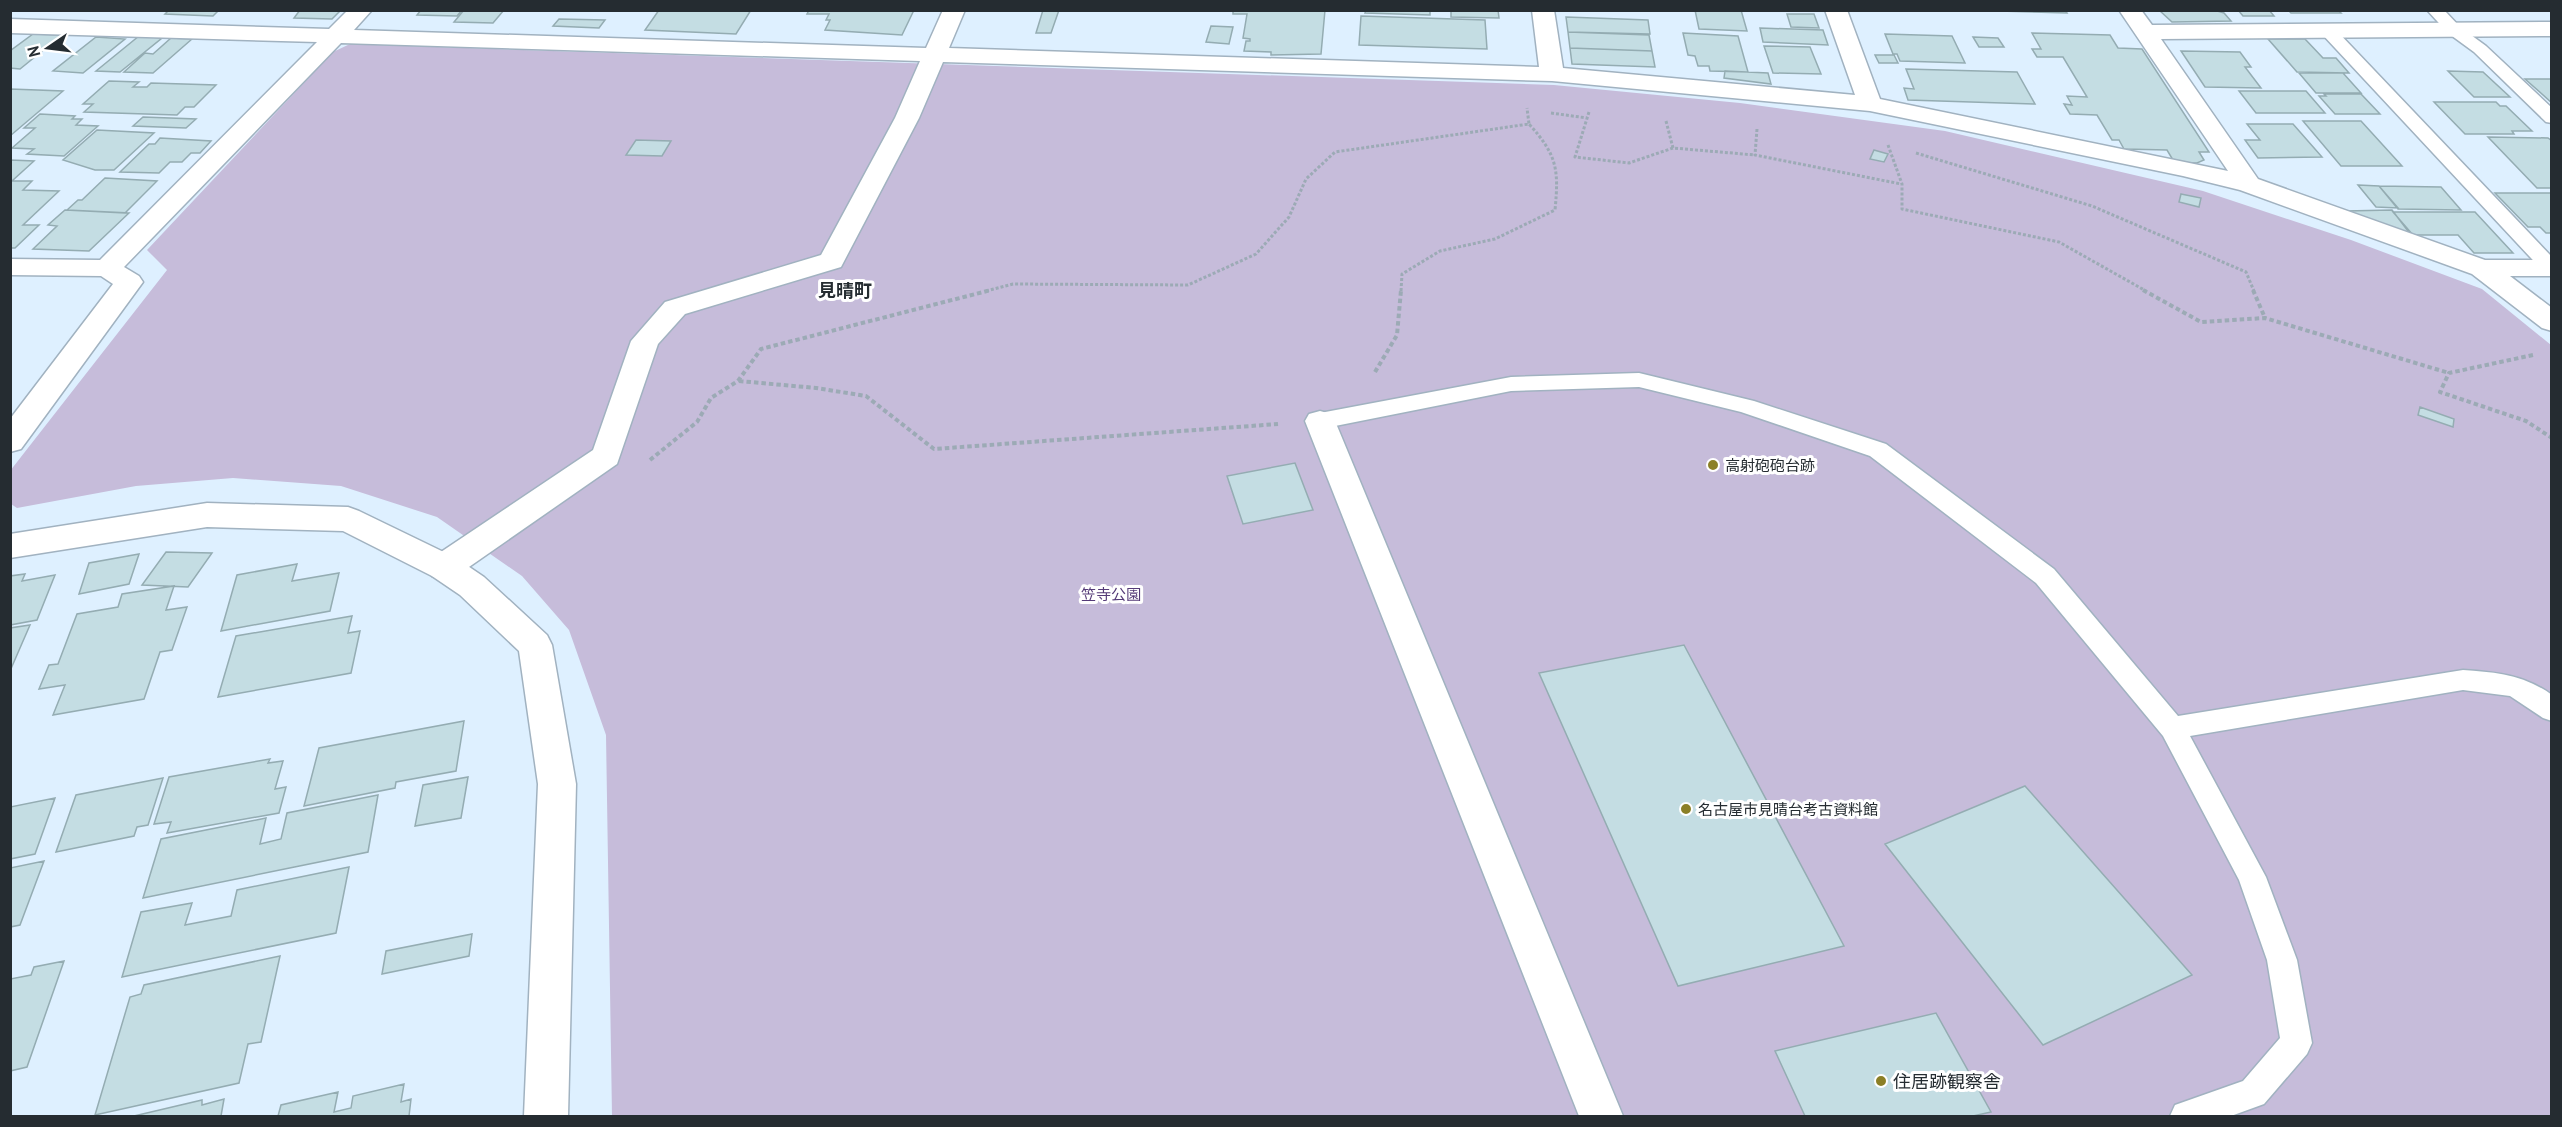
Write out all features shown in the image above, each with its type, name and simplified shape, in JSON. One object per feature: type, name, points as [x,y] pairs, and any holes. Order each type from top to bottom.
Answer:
[{"type":"street","points":[[107,268],[362,10]]},
{"type":"street","points":[[444,567],[606,456],[645,341],[675,308],[831,261],[908,118],[954,10]]},
{"type":"street","points":[[1543,10],[1552,74]]},
{"type":"street","points":[[1836,10],[1869,104]]},
{"type":"street","points":[[2130,10],[2249,184]]},
{"type":"street","points":[[10,26],[1552,74],[1869,104],[2183,168],[2249,184],[2482,268],[2552,322]]},
{"type":"street","points":[[2145,32],[2552,29]]},
{"type":"street","points":[[10,267],[107,268],[129,282],[10,441]]},
{"type":"street","points":[[2482,268],[2551,268]]},
{"type":"street","points":[[1320,421],[1601,1116]]},
{"type":"street","points":[[10,546],[207,515],[348,519],[444,567],[472,586],[535,645],[557,784],[546,1116]]},
{"type":"lane","points":[[2435,10],[2454,30],[2480,49],[2552,118]]},
{"type":"lane","points":[[2328,31],[2551,268]]},
{"type":"lane","points":[[1320,421],[1511,384],[1639,380],[1746,406],[1878,450],[2045,576],[2172,728],[2252,877],[2282,960],[2296,1043],[2253,1093],[2186,1116]]},
{"type":"lane","points":[[2172,728],[2463,680],[2504,683],[2533,694],[2552,710]]},
{"type":"path","points":[[1755,155],[1759,93]]},
{"type":"path","points":[[738,381],[816,388],[866,396],[934,449],[1320,421],[1376,371],[1397,335],[1402,274],[1440,251],[1495,239],[1555,210],[1559,174],[1550,146],[1529,124],[1527,110],[1530,102]]},
{"type":"path","points":[[1591,108],[1575,157],[1629,163],[1673,148],[1755,155],[1902,184]]},
{"type":"path","points":[[1527,110],[1537,111]]},
{"type":"path","points":[[1547,112],[1587,118]]},
{"type":"path","points":[[1665,119],[1673,148]]},
{"type":"path","points":[[647,461],[697,422],[711,398],[738,381],[761,349],[1013,284],[1188,285],[1256,254],[1289,217],[1305,179],[1335,153],[1371,145],[1529,124]]},
{"type":"path","points":[[1899,148],[1888,145],[1902,184],[1902,209],[2059,242],[2200,322],[2265,318],[2449,373],[2540,354]]},
{"type":"path","points":[[1911,152],[2092,206],[2246,272],[2265,318]]},
{"type":"path","points":[[2449,373],[2440,392],[2526,421],[2552,438]]},
{"type":"green space","name":"笠寺公園","points":[[350,44],[1554,85],[1740,103],[1945,131],[2203,191],[2351,240],[2482,289],[2551,345],[2551,1116],[612,1116],[606,735],[569,630],[522,576],[437,517],[341,486],[233,478],[136,486],[17,508],[11,504],[10,471],[167,270],[147,250],[333,52]]},
{"type":"building","points":[[169,10],[219,10],[213,16],[165,14]]},
{"type":"building","points":[[300,10],[341,10],[332,19],[294,18]]},
{"type":"building","points":[[421,10],[462,10],[457,16],[417,15]]},
{"type":"building","points":[[464,10],[504,10],[493,23],[454,22]]},
{"type":"building","points":[[659,10],[751,10],[736,34],[645,30]]},
{"type":"building","points":[[809,10],[914,10],[902,35],[825,30],[830,20],[826,20],[829,14],[807,14]]},
{"type":"building","points":[[1043,10],[1059,10],[1051,33],[1036,33]]},
{"type":"building","points":[[1233,10],[1325,10],[1321,54],[1271,55],[1271,52],[1244,51],[1246,41],[1250,41],[1250,39],[1243,38],[1247,14],[1233,14]]},
{"type":"building","points":[[1366,10],[1430,10],[1430,15],[1365,13]]},
{"type":"building","points":[[1451,10],[1498,10],[1499,18],[1451,17]]},
{"type":"building","points":[[1695,10],[1741,10],[1747,31],[1699,29]]},
{"type":"building","points":[[2065,10],[2067,13],[1999,11]]},
{"type":"building","points":[[2159,10],[2214,10],[2224,13],[2231,21],[2172,22]]},
{"type":"building","points":[[2238,10],[2269,10],[2274,16],[2243,16]]},
{"type":"building","points":[[2288,10],[2338,10],[2341,13],[2291,13]]},
{"type":"building","points":[[1787,14],[1814,14],[1819,28],[1791,27]]},
{"type":"building","points":[[1361,16],[1485,20],[1487,49],[1359,45]]},
{"type":"building","points":[[1566,17],[1648,20],[1650,34],[1568,32]]},
{"type":"building","points":[[559,19],[605,20],[599,28],[553,26]]},
{"type":"building","points":[[1211,26],[1233,27],[1229,44],[1206,42]]},
{"type":"building","points":[[1760,28],[1823,30],[1828,45],[1763,42]]},
{"type":"building","points":[[1568,32],[1649,35],[1652,51],[1570,48]]},
{"type":"building","points":[[1683,33],[1738,36],[1748,72],[1710,71],[1709,66],[1698,66],[1695,56],[1688,55]]},
{"type":"building","points":[[2032,33],[2110,35],[2118,48],[2142,49],[2209,152],[2199,152],[2204,160],[2197,163],[2184,163],[2173,160],[2167,150],[2124,149],[2119,140],[2112,140],[2097,115],[2070,114],[2064,104],[2072,105],[2067,96],[2087,97],[2063,57],[2037,57],[2032,49],[2041,49]]},
{"type":"building","points":[[33,34],[62,35],[20,69],[10,68],[10,51]]},
{"type":"building","points":[[1885,34],[1952,36],[1965,63],[1900,61],[1897,54],[1893,54]]},
{"type":"building","points":[[139,36],[162,38],[120,72],[96,71]]},
{"type":"building","points":[[96,37],[125,39],[83,73],[53,71]]},
{"type":"building","points":[[1973,37],[1998,38],[2004,47],[1979,47]]},
{"type":"building","points":[[171,38],[192,39],[153,73],[124,72],[145,53],[153,54]]},
{"type":"building","points":[[2268,39],[2305,39],[2323,58],[2336,58],[2349,73],[2297,72]]},
{"type":"building","points":[[1764,46],[1810,47],[1821,74],[1773,73]]},
{"type":"building","points":[[1570,48],[1652,51],[1655,67],[1572,64]]},
{"type":"building","points":[[2181,51],[2240,52],[2251,67],[2245,67],[2261,88],[2205,87]]},
{"type":"building","points":[[1875,55],[1894,55],[1898,63],[1879,63]]},
{"type":"building","points":[[1906,69],[2017,72],[2035,104],[1908,100],[1904,88],[1914,89]]},
{"type":"building","points":[[1725,71],[1768,73],[1771,84],[1724,78]]},
{"type":"building","points":[[2448,71],[2483,72],[2510,97],[2474,97]]},
{"type":"building","points":[[2299,73],[2343,73],[2361,93],[2316,93]]},
{"type":"building","points":[[2525,79],[2552,79],[2552,103]]},
{"type":"building","points":[[109,81],[139,82],[133,87],[147,87],[151,83],[216,85],[194,107],[185,107],[177,115],[84,112],[93,104],[83,104]]},
{"type":"building","points":[[10,89],[63,91],[10,136]]},
{"type":"building","points":[[2239,91],[2306,91],[2325,113],[2256,113]]},
{"type":"building","points":[[2324,94],[2361,94],[2380,114],[2335,114],[2319,96],[2326,96]]},
{"type":"building","points":[[2434,102],[2496,102],[2500,106],[2506,106],[2532,131],[2512,131],[2514,134],[2465,134]]},
{"type":"building","points":[[40,114],[75,116],[72,119],[82,119],[76,125],[98,126],[64,156],[27,154],[34,149],[12,148],[35,128],[24,128]]},
{"type":"building","points":[[143,117],[196,119],[186,128],[133,126]]},
{"type":"building","points":[[2303,121],[2361,121],[2402,166],[2341,166]]},
{"type":"building","points":[[2247,124],[2293,124],[2322,157],[2258,158],[2245,140],[2260,140]]},
{"type":"building","points":[[97,130],[154,133],[114,170],[95,170],[63,160]]},
{"type":"building","points":[[2488,137],[2548,138],[2552,141],[2552,188],[2537,188]]},
{"type":"building","points":[[160,138],[211,141],[200,153],[191,153],[182,162],[170,162],[159,173],[120,172],[149,144],[155,144]]},
{"type":"building","points":[[636,140],[671,141],[662,156],[626,155]]},
{"type":"building","points":[[1874,150],[1888,154],[1884,162],[1870,159]]},
{"type":"building","points":[[10,160],[34,161],[12,181],[32,181],[23,190],[59,191],[23,225],[39,225],[15,248],[10,248]]},
{"type":"building","points":[[105,178],[157,181],[125,213],[67,210],[78,200],[82,200]]},
{"type":"building","points":[[2358,185],[2379,186],[2398,208],[2376,207]]},
{"type":"building","points":[[2379,186],[2441,187],[2461,210],[2398,209]]},
{"type":"building","points":[[2495,193],[2552,193],[2552,233],[2546,233],[2540,227],[2528,227]]},
{"type":"building","points":[[2181,194],[2201,198],[2199,207],[2179,202]]},
{"type":"building","points":[[65,210],[129,213],[89,251],[33,249],[57,226],[48,225]]},
{"type":"building","points":[[2392,210],[2411,235],[2345,211]]},
{"type":"building","points":[[2393,212],[2475,212],[2513,253],[2474,253],[2458,235],[2413,235]]},
{"type":"building","points":[[2420,407],[2454,419],[2453,427],[2418,415]]},
{"type":"building","points":[[1295,463],[1313,510],[1243,524],[1227,476]]},
{"type":"building","points":[[166,552],[212,553],[188,587],[142,585]]},
{"type":"building","points":[[139,554],[129,584],[79,594],[89,563]]},
{"type":"building","points":[[297,564],[292,581],[339,573],[330,611],[221,631],[237,575]]},
{"type":"building","points":[[25,574],[22,581],[55,575],[37,620],[10,625],[10,576]]},
{"type":"building","points":[[174,586],[166,610],[187,607],[172,650],[160,652],[144,699],[53,715],[65,685],[39,689],[49,665],[58,664],[77,614],[118,607],[122,594]]},
{"type":"building","points":[[352,616],[348,633],[360,631],[351,673],[218,697],[236,636]]},
{"type":"building","points":[[30,625],[10,671],[10,628]]},
{"type":"building","name":"名古屋市見晴台考古資料館","points":[[1684,645],[1844,946],[1678,986],[1539,673]]},
{"type":"building","points":[[464,721],[456,771],[396,782],[395,788],[304,806],[319,748]]},
{"type":"building","points":[[270,759],[268,763],[283,761],[275,789],[286,787],[279,813],[167,833],[171,822],[154,824],[169,777]]},
{"type":"building","points":[[468,777],[461,818],[415,826],[423,785]]},
{"type":"building","points":[[163,778],[148,825],[137,827],[134,836],[56,852],[76,795]]},
{"type":"building","points":[[2025,786],[2192,975],[2043,1045],[1885,844]]},
{"type":"building","points":[[378,795],[368,852],[143,898],[161,839],[266,818],[260,844],[281,839],[287,813]]},
{"type":"building","points":[[55,798],[35,854],[10,859],[10,807]]},
{"type":"building","points":[[44,861],[20,925],[10,927],[10,868]]},
{"type":"building","points":[[349,867],[336,933],[122,977],[141,912],[192,903],[185,925],[231,916],[237,890]]},
{"type":"building","points":[[472,934],[469,956],[382,974],[386,951]]},
{"type":"building","points":[[280,956],[261,1042],[248,1044],[239,1083],[95,1115],[130,997],[141,994],[144,985]]},
{"type":"building","points":[[64,961],[27,1067],[10,1071],[10,979],[31,975],[34,967]]},
{"type":"building","name":"住居跡観察舎","points":[[1936,1013],[1991,1112],[1973,1116],[1805,1116],[1775,1051]]},
{"type":"building","points":[[404,1084],[401,1102],[411,1099],[409,1116],[278,1116],[281,1105],[338,1092],[334,1112],[351,1108],[353,1096]]},
{"type":"building","points":[[224,1099],[221,1116],[134,1116],[202,1100],[202,1105]]},
{"type":"place","name":"高射砲砲台跡","points":[[1713,465]]},
{"type":"place","name":"名古屋市見晴台考古資料館","points":[[1686,809]]},
{"type":"place","name":"住居跡観察舎","points":[[1881,1081]]},
{"type":"district","name":"見晴町","points":[[845,290]]}]
